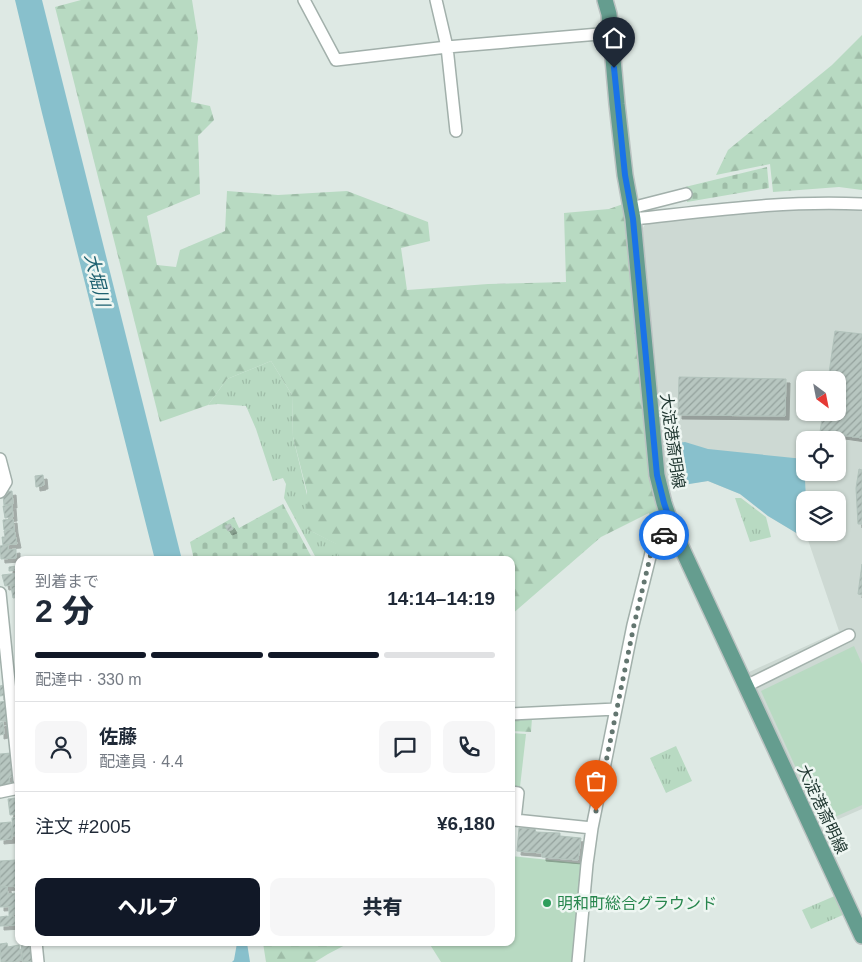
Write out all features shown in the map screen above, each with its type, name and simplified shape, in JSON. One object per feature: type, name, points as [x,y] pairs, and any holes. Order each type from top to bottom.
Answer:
[{"type":"main road","name":"大淀港斎明線","points":[[605,0],[609,14],[625,175],[632,213],[657,475],[664,503],[672,527],[862,936]]},
{"type":"street","points":[[304,0],[336,60],[447,47],[611,34]]},
{"type":"street","points":[[436,0],[447,47],[456,131]]},
{"type":"street","points":[[632,213],[686,194]]},
{"type":"street","points":[[632,213],[787,204],[862,204]]},
{"type":"street","points":[[0,459],[6,482],[2,487]]},
{"type":"street","points":[[578,962],[592,828],[634,625],[652,549],[672,527]]},
{"type":"street","points":[[0,593],[15,741]]},
{"type":"street","points":[[746,686],[849,636]]},
{"type":"street","points":[[515,714],[616,709]]},
{"type":"street","points":[[0,792],[15,789]]},
{"type":"street","points":[[515,793],[518,793],[515,820],[592,828]]},
{"type":"street","points":[[36,946],[38,962]]},
{"type":"shaded area","points":[[817,207],[862,209],[862,809],[818,828],[747,673],[839,631],[808,541],[846,541],[846,491],[796,491],[796,533],[768,516],[740,494],[708,481],[665,487],[641,231],[646,223]]},
{"type":"green space","points":[[81,0],[192,0],[198,38],[191,102],[210,106],[214,120],[198,136],[200,194],[147,216],[157,265],[176,267],[180,250],[225,231],[227,191],[278,195],[347,191],[428,222],[430,241],[401,248],[407,290],[488,284],[566,282],[564,213],[609,209],[623,204],[653,492],[662,521],[661,529],[655,535],[649,513],[601,537],[515,612],[515,556],[338,556],[336,544],[307,529],[307,492],[293,437],[292,395],[271,361],[227,379],[208,405],[160,422],[55,7]]},
{"type":"green space","points":[[862,35],[862,190],[839,187],[773,192],[770,164],[716,175],[728,150],[832,65]]},
{"type":"green space","points":[[767,167],[769,188],[687,202],[685,187]]},
{"type":"green space","points":[[271,361],[292,395],[293,437],[307,495],[307,529],[337,544],[338,556],[315,556],[284,498],[286,484],[283,478],[273,481],[256,429],[246,406],[208,405],[227,379]]},
{"type":"green space","points":[[735,498],[741,498],[766,517],[771,537],[750,542]]},
{"type":"green space","points":[[283,504],[311,556],[193,556],[190,542],[234,517],[239,528]]},
{"type":"green space","points":[[854,646],[862,664],[862,805],[821,823],[761,691]]},
{"type":"green space","points":[[532,718],[531,732],[515,731],[515,719]]},
{"type":"green space","points":[[515,733],[526,734],[520,787],[515,786]]},
{"type":"green space","points":[[676,746],[692,781],[666,793],[650,758]]},
{"type":"green space","name":"明和町総合グラウンド","points":[[515,856],[587,864],[577,962],[441,962],[431,946],[515,946]]},
{"type":"green space","points":[[837,895],[845,914],[811,929],[802,910]]},
{"type":"green space","points":[[264,946],[343,946],[315,962],[266,962]]},
{"type":"water","name":"大堀川","points":[[15,0],[42,0],[181,556],[154,556]]},
{"type":"water","points":[[685,442],[708,449],[796,458],[796,481],[805,481],[806,491],[796,491],[796,533],[768,516],[740,494],[708,481],[677,486],[672,444]]},
{"type":"water","points":[[236,946],[247,946],[250,962],[232,962]]},
{"type":"building","points":[[835,331],[862,334],[862,438],[846,436],[846,431],[820,431],[822,421],[846,421],[846,371],[829,371]]},
{"type":"building","points":[[679,377],[786,379],[785,416],[678,415]]},
{"type":"building","points":[[859,469],[862,470],[862,524],[858,524],[856,488]]},
{"type":"building","points":[[43,475],[44,485],[36,487],[35,476]]},
{"type":"building","points":[[12,491],[13,504],[4,505],[4,492]]},
{"type":"building","points":[[12,505],[13,517],[5,518],[3,506]]},
{"type":"building","points":[[13,519],[14,529],[4,530],[3,520]]},
{"type":"building","points":[[230,524],[233,529],[228,531],[225,526]]},
{"type":"building","points":[[14,529],[17,544],[3,545],[2,537],[5,537],[4,531]]},
{"type":"building","points":[[8,545],[8,550],[16,549],[15,558],[1,559],[0,546]]},
{"type":"building","points":[[862,564],[862,595],[858,594]]},
{"type":"building","points":[[15,566],[15,570],[9,571],[9,567]]},
{"type":"building","points":[[15,573],[15,585],[5,586],[2,575]]},
{"type":"building","points":[[11,586],[15,586],[15,598],[13,598]]},
{"type":"building","points":[[4,685],[6,695],[0,696],[0,686]]},
{"type":"building","points":[[6,701],[8,721],[0,721],[0,702]]},
{"type":"building","points":[[3,722],[4,734],[0,735],[0,723]]},
{"type":"building","points":[[11,753],[13,776],[9,777],[10,787],[0,788],[0,754]]},
{"type":"building","points":[[15,798],[15,814],[10,815],[8,799]]},
{"type":"building","points":[[12,818],[15,818],[15,836],[13,836]]},
{"type":"building","points":[[11,822],[12,839],[0,840],[0,823]]},
{"type":"building","points":[[519,828],[535,829],[536,832],[560,833],[560,836],[581,838],[578,860],[542,857],[542,853],[517,851]]},
{"type":"building","points":[[15,860],[15,886],[0,887],[0,861]]},
{"type":"building","points":[[0,887],[7,887],[8,894],[15,893],[15,906],[0,907]]},
{"type":"building","points":[[9,907],[15,907],[13,917],[15,917],[15,925],[0,926],[0,917],[9,917]]},
{"type":"building","points":[[7,943],[8,947],[19,946],[22,960],[1,962],[0,944]]},
{"type":"building","points":[[21,946],[32,946],[34,961],[23,962]]},
{"type":"way so far","points":[[596,811],[634,625],[652,549],[664,535]]},
{"type":"place","name":"明和町総合グラウンド","points":[[547,903]]},
{"type":"route","points":[[614,68],[625,175],[633,219],[652,438],[657,475],[672,527],[664,535]]}]
